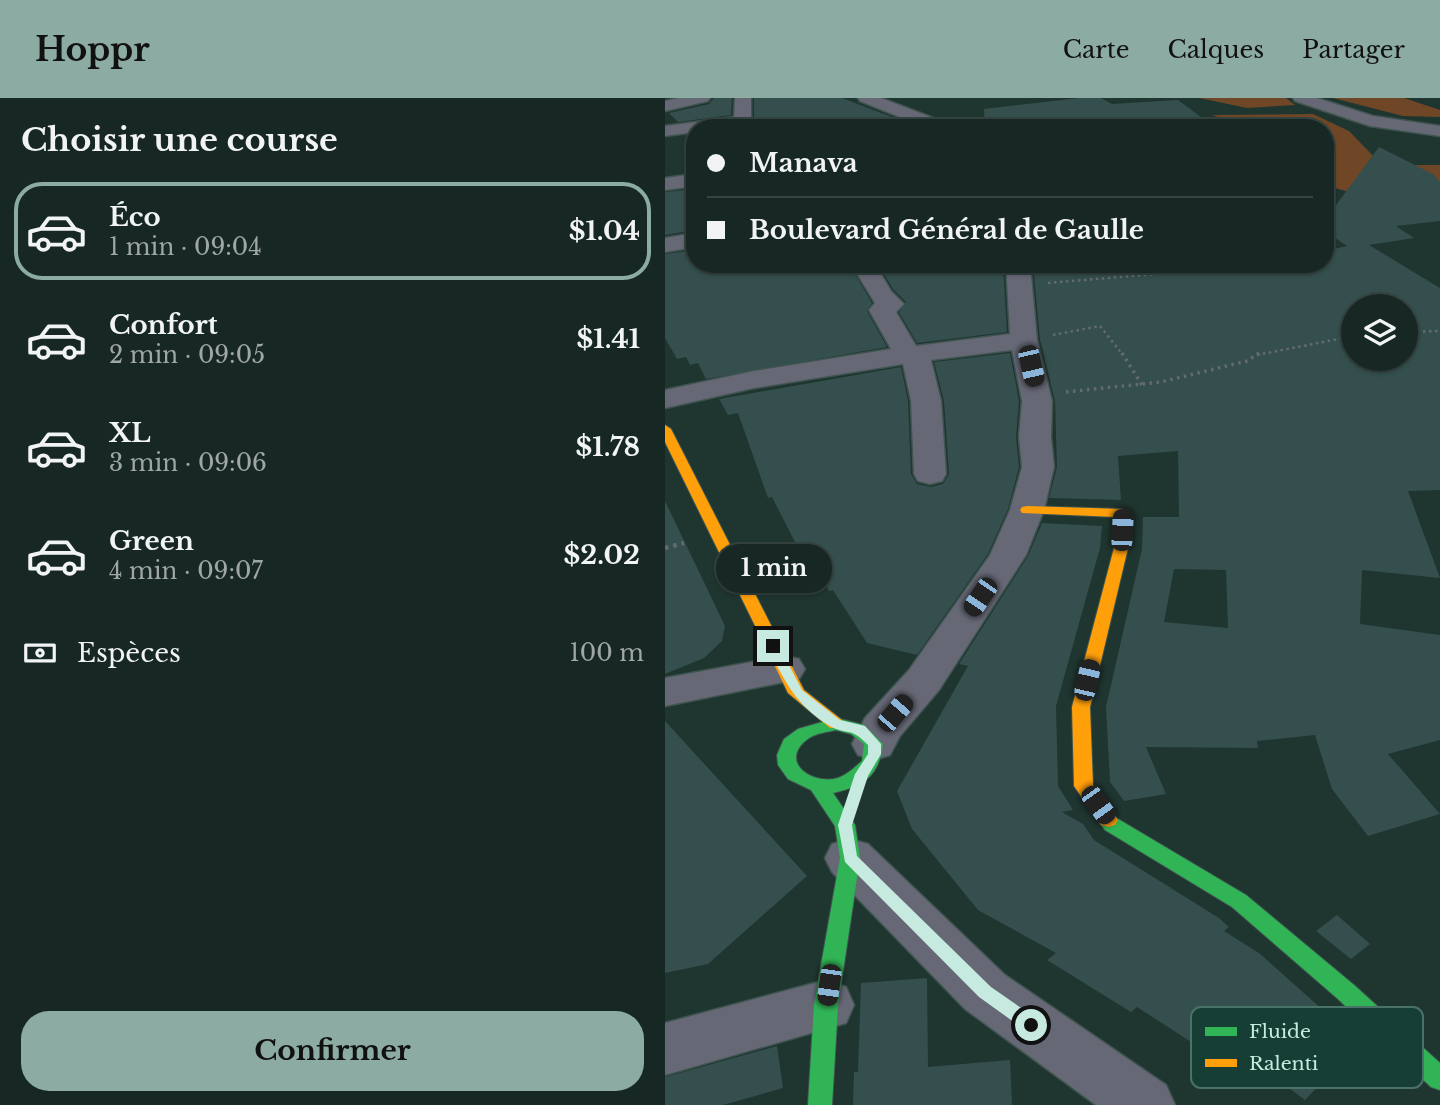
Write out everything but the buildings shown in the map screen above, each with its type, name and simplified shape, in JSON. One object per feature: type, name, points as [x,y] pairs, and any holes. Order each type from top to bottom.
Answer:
[{"type":"main road","points":[[665,429],[791,681],[798,736]]},
{"type":"main road","points":[[1027,510],[1123,513],[1121,548],[1081,707],[1084,786],[1112,825],[1239,901],[1362,1007]]},
{"type":"main road","points":[[791,681],[836,724]]},
{"type":"main road","points":[[820,1105],[826,1005],[848,841],[868,759],[860,729],[836,724],[798,736],[785,754],[788,772],[795,779],[819,787],[834,786],[868,759]]},
{"type":"main road","points":[[819,787],[848,841]]},
{"type":"main road","points":[[1423,1063],[1440,1079]]},
{"type":"street","points":[[665,106],[690,98],[702,98]]},
{"type":"street","points":[[743,98],[744,119]]},
{"type":"street","points":[[866,98],[920,119]]},
{"type":"street","points":[[1301,98],[1370,121],[1440,131]]},
{"type":"street","points":[[665,131],[686,129]]},
{"type":"street","points":[[665,184],[686,181]]},
{"type":"street","points":[[665,245],[686,242]]},
{"type":"street","points":[[868,273],[881,296],[891,304],[883,310],[907,355],[918,362],[926,401],[930,474]]},
{"type":"street","points":[[868,759],[881,729],[924,680],[1009,555],[1027,510],[1038,467],[1035,438],[1037,392],[1024,340],[1019,275]]},
{"type":"street","points":[[665,399],[737,382],[1024,340]]},
{"type":"street","points":[[665,692],[791,681]]},
{"type":"street","points":[[848,841],[985,992],[1145,1105]]},
{"type":"street","points":[[665,1049],[826,1005]]},
{"type":"path","points":[[1019,275],[1157,274]]},
{"type":"path","points":[[1024,340],[1100,326],[1132,366],[1142,384]]},
{"type":"path","points":[[1418,332],[1440,331]]},
{"type":"path","points":[[1037,392],[1142,384],[1248,361],[1261,352],[1341,338]]},
{"type":"shaded area","points":[[1199,98],[1286,98],[1295,105],[1247,108]]},
{"type":"shaded area","points":[[1333,98],[1404,98],[1440,110],[1440,117],[1403,116]]},
{"type":"shaded area","points":[[1313,114],[1324,119],[1223,119],[1212,115]]},
{"type":"shaded area","points":[[1334,124],[1349,131],[1382,165],[1440,165],[1440,219],[1334,188]]},
{"type":"traffic: fast","points":[[836,724],[858,729],[870,739],[874,744],[871,764],[849,781],[835,786],[820,786],[795,775],[788,765],[786,755],[791,744],[808,731],[836,724]]},
{"type":"traffic: fast","points":[[819,787],[845,825],[850,858],[826,1005],[820,1105]]},
{"type":"traffic: fast","points":[[1108,820],[1112,825],[1239,901],[1362,1007]]},
{"type":"traffic: fast","points":[[1423,1063],[1440,1079]]},
{"type":"traffic: slow","points":[[665,429],[797,693],[836,724]]},
{"type":"traffic: slow","points":[[1027,510],[1123,513],[1121,548],[1081,707],[1084,786],[1108,820]]},
{"type":"route","points":[[773,646],[797,693],[836,724],[860,729],[874,744],[871,764],[862,774],[845,825],[850,858],[985,992],[1031,1025]]}]
